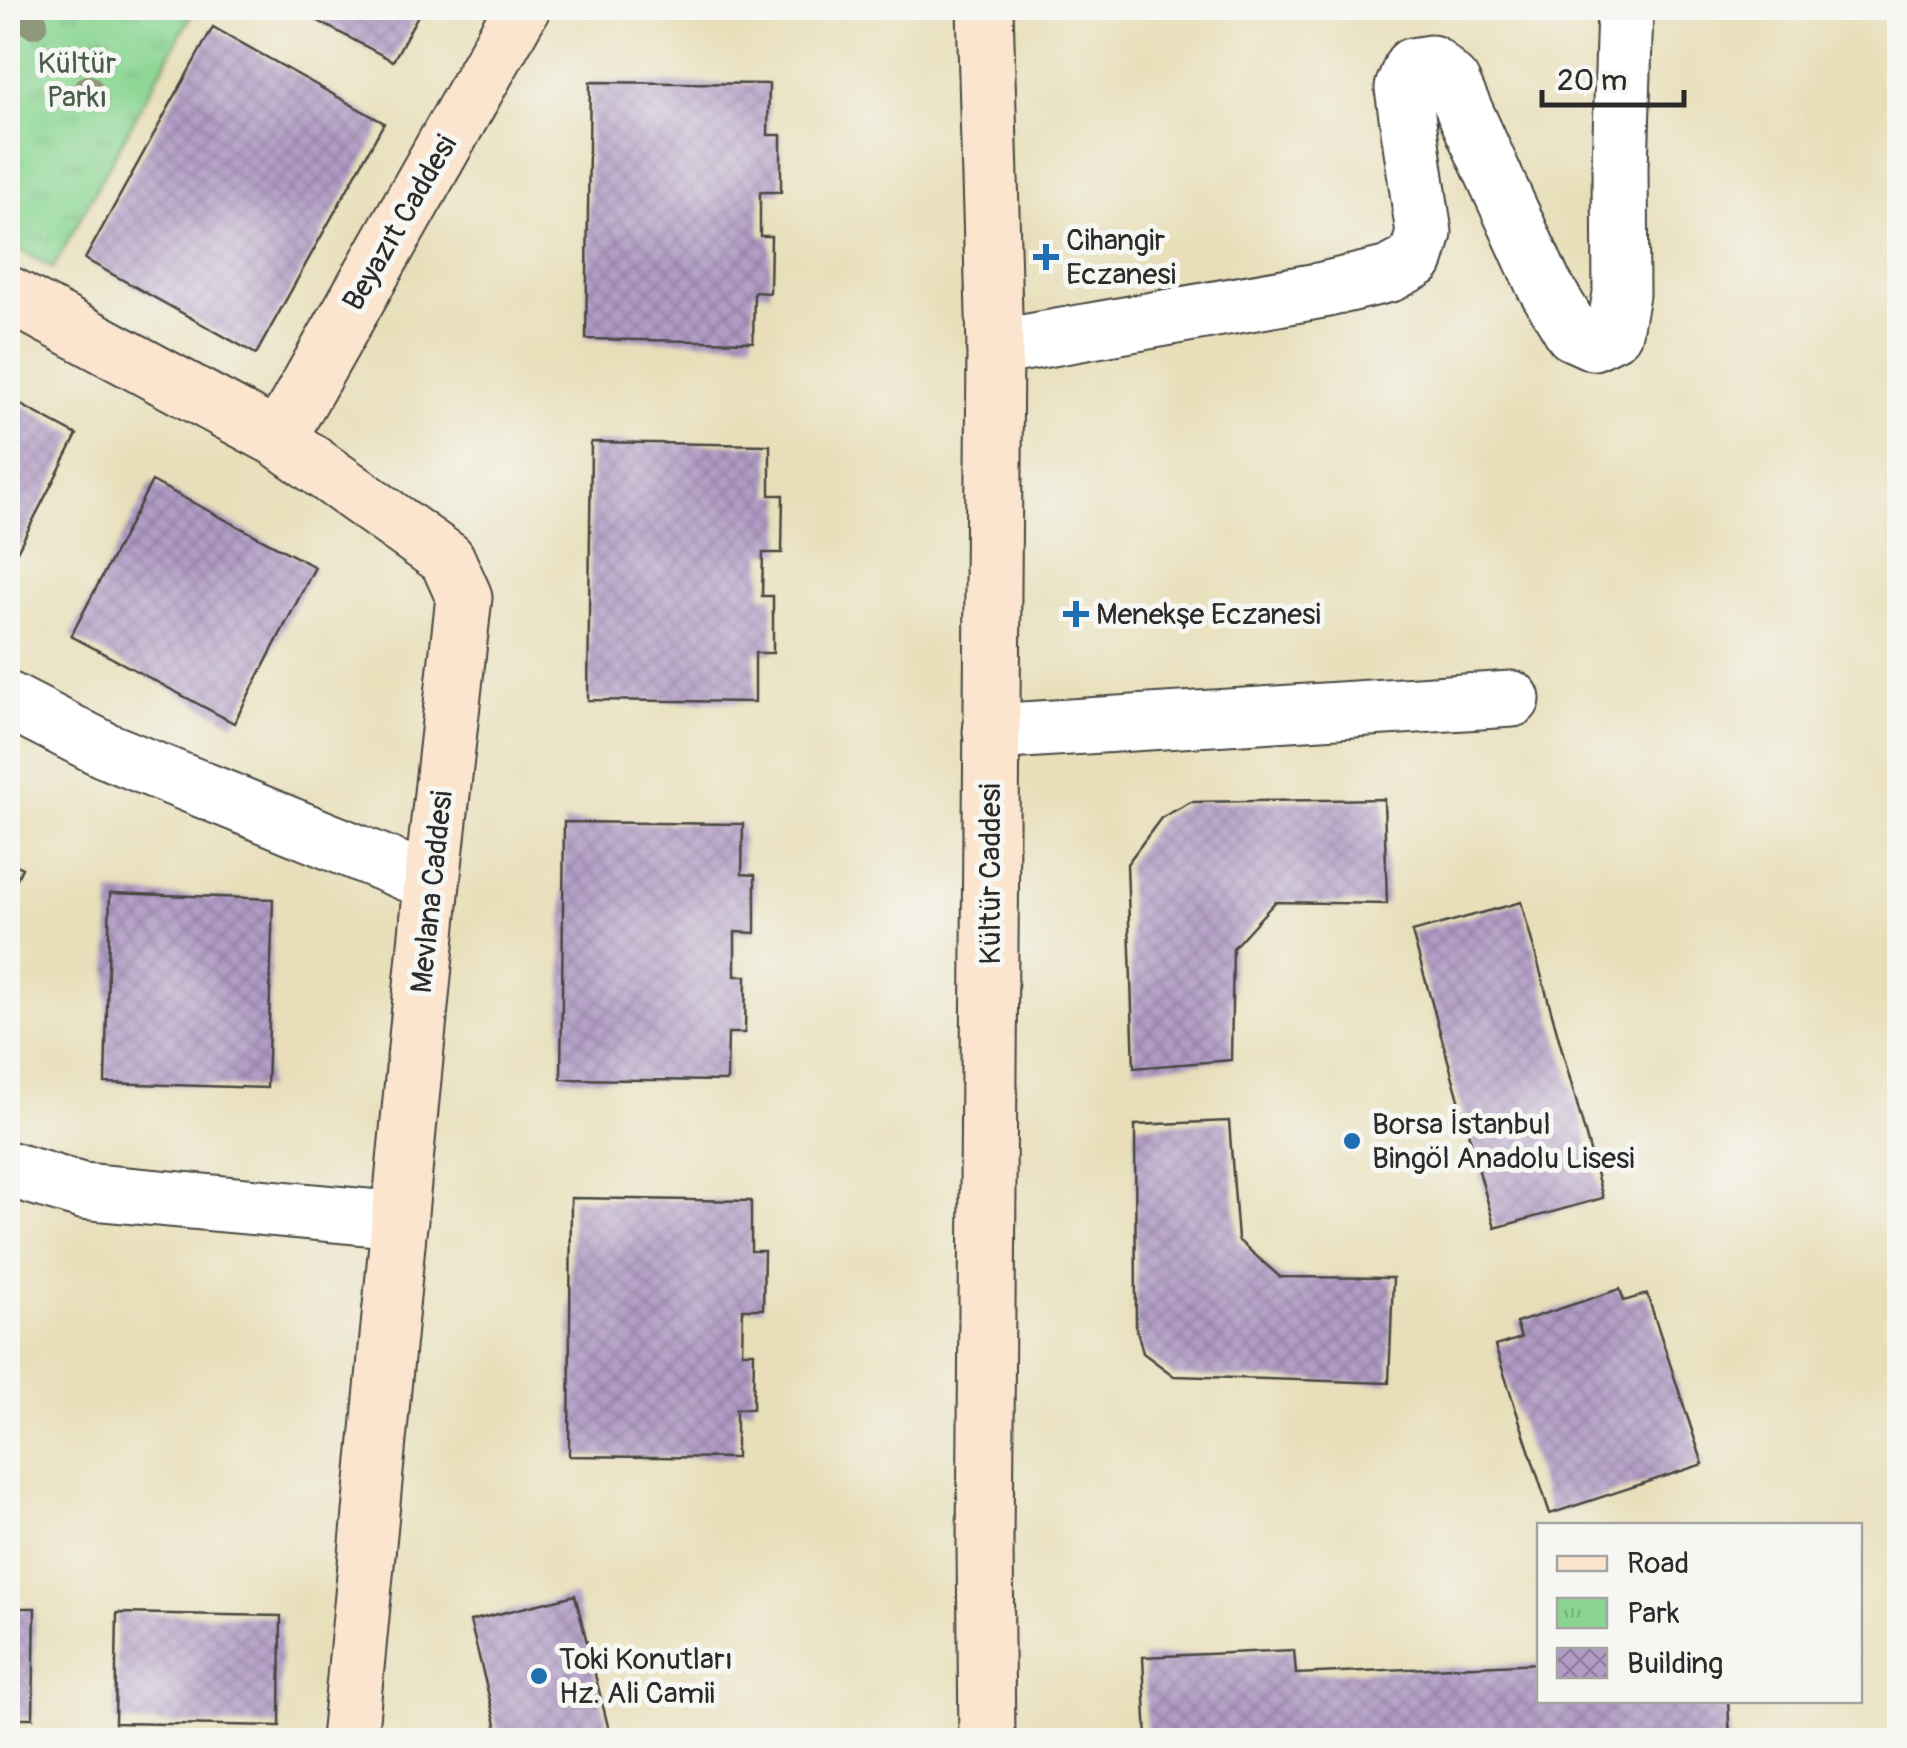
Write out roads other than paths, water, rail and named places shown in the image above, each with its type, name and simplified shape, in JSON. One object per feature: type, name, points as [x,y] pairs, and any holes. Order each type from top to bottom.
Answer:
[{"type":"street","name":"Beyazıt Caddesi","points":[[278,438],[522,8]]},
{"type":"street","name":"Kültür Caddesi","points":[[985,8],[994,348],[987,1740]]},
{"type":"street","points":[[994,348],[1323,290],[1390,274],[1416,260],[1424,233],[1403,88],[1412,66],[1431,63],[1452,83],[1543,283],[1573,333],[1593,342],[1614,332],[1622,294],[1620,167],[1625,8]]},
{"type":"street","name":"Mevlana Caddesi","points":[[8,294],[278,438],[446,559],[464,596],[432,884],[349,1740]]},
{"type":"street","points":[[991,732],[1512,699]]},
{"type":"street","points":[[8,700],[104,750],[432,884]]},
{"type":"street","points":[[8,1168],[82,1192],[400,1220]]},
{"type":"place","name":"Cihangir Eczanesi","points":[[1046,257]]},
{"type":"place","name":"Menekşe Eczanesi","points":[[1076,614]]},
{"type":"place","name":"Borsa İstanbul Bingöl Anadolu Lisesi","points":[[1352,1141]]},
{"type":"place","name":"Toki Konutları Hz. Ali Camii","points":[[539,1676]]},
{"type":"park label","name":"Kültür Parkı","points":[[77,80]]}]
